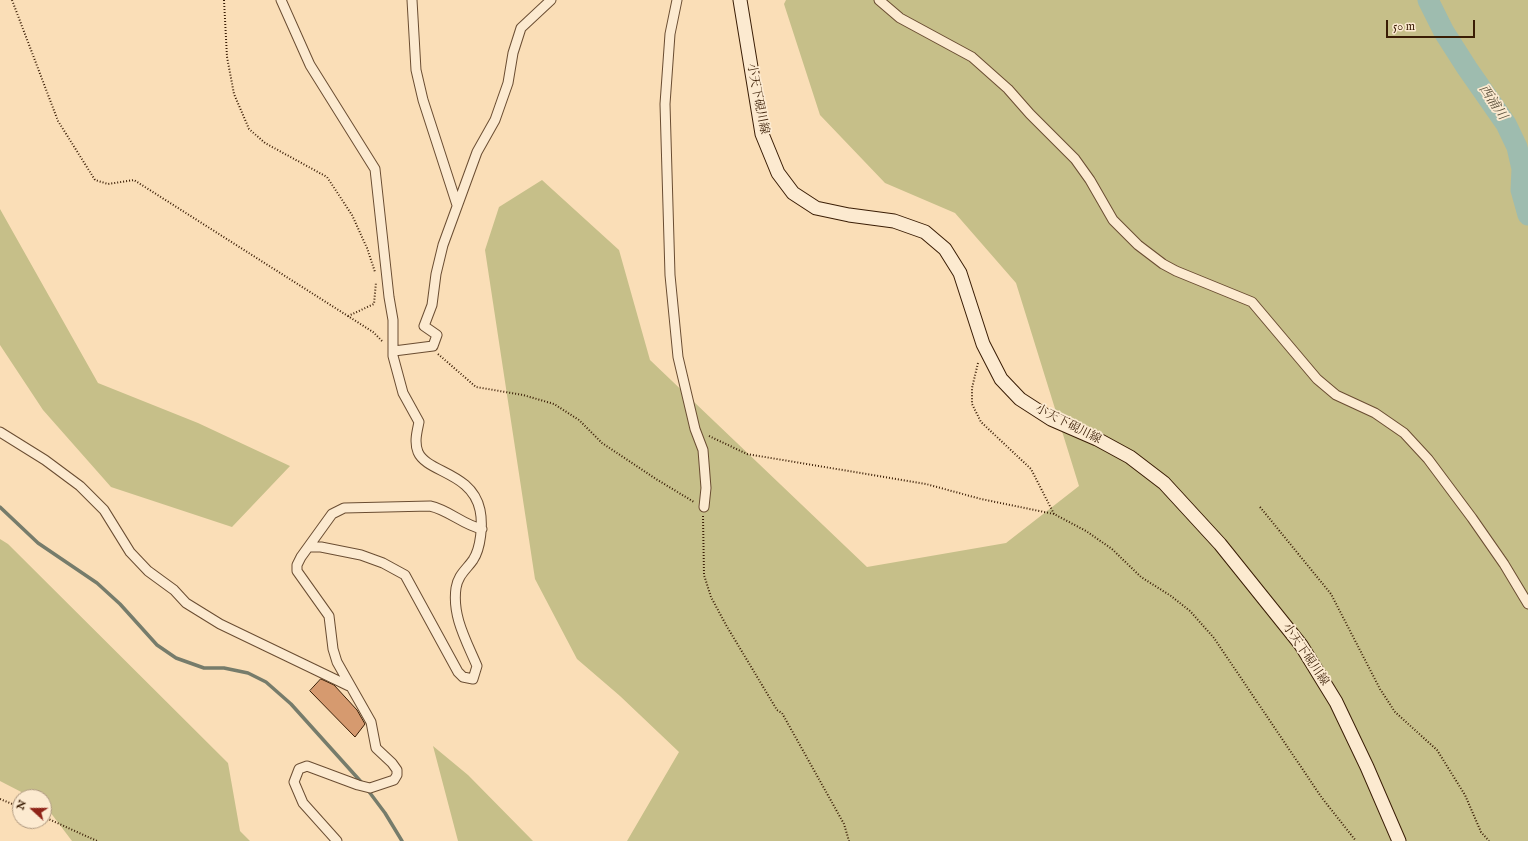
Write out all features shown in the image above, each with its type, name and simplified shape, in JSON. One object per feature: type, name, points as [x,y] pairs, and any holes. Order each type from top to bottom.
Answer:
[{"type":"main road","name":"小天下硯川線","points":[[740,0],[762,134],[778,173],[793,193],[816,208],[849,215],[894,221],[925,232],[945,249],[960,273],[983,344],[1001,379],[1020,399],[1051,419],[1097,439],[1130,457],[1164,483],[1220,544],[1301,645],[1336,702],[1367,767],[1399,841]]},
{"type":"street","points":[[281,0],[310,65],[375,169],[389,297],[393,320],[393,356],[403,393],[419,422],[416,440],[418,454],[422,459],[452,474],[466,486],[475,496],[480,509],[482,529],[474,560],[460,574],[456,587],[456,610],[458,623],[477,666],[473,679],[463,677],[458,672],[405,575],[383,563],[361,554],[322,547],[309,547]]},
{"type":"street","points":[[412,0],[416,70],[423,100],[456,205]]},
{"type":"street","points":[[394,351],[433,346],[438,335],[424,326],[432,305],[442,245],[477,152],[495,120],[508,83],[513,53],[521,28],[551,0]]},
{"type":"street","points":[[677,0],[670,34],[665,104],[670,275],[678,357],[694,429],[703,450],[706,488],[704,508]]},
{"type":"street","points":[[879,0],[900,18],[972,57],[1008,89],[1030,114],[1075,158],[1090,180],[1113,220],[1138,245],[1163,264],[1176,271],[1252,302],[1317,379],[1336,395],[1375,413],[1404,433],[1428,458],[1472,518],[1504,564],[1528,604]]},
{"type":"street","points":[[0,432],[45,460],[80,486],[104,510],[130,552],[148,571],[174,590],[186,603],[220,624],[349,686]]},
{"type":"street","points":[[337,841],[303,802],[294,782],[299,769],[307,766],[370,788],[386,784],[394,780],[397,776],[396,770],[392,763],[376,748],[371,722],[349,686],[337,662],[329,616],[297,571],[297,565],[301,557],[332,514],[344,508],[437,507],[472,527],[482,529]]},
{"type":"path","points":[[12,0],[58,121],[95,180],[108,184],[134,180],[373,332],[394,351]]},
{"type":"path","points":[[224,0],[227,57],[234,94],[249,129],[265,143],[327,177],[352,215],[367,248],[376,276],[374,304],[348,316]]},
{"type":"path","points":[[983,344],[972,388],[972,404],[981,422],[1031,469],[1054,514]]},
{"type":"path","points":[[433,346],[439,355],[476,387],[523,395],[554,404],[579,420],[602,443],[656,479],[704,508],[704,575],[711,597],[777,710],[782,713],[844,824],[849,841]]},
{"type":"path","points":[[694,429],[747,454],[926,484],[981,499],[1054,514],[1086,531],[1112,549],[1141,577],[1172,596],[1190,611],[1214,638],[1322,798],[1356,841]]},
{"type":"path","points":[[1260,507],[1331,594],[1380,689],[1395,712],[1437,750],[1464,795],[1481,832],[1489,841]]},
{"type":"path","points":[[0,799],[12,804]]},
{"type":"path","points":[[52,821],[97,841]]},
{"type":"shaded area","points":[[786,0],[1528,0],[1528,841],[627,841],[679,752],[620,696],[577,659],[535,579],[485,250],[499,207],[542,180],[619,250],[650,360],[867,567],[1006,543],[1079,486],[1016,283],[955,213],[885,183],[820,115],[784,4]]},
{"type":"shaded area","points":[[0,209],[98,383],[198,423],[290,466],[232,527],[111,487],[43,410],[0,345]]},
{"type":"shaded area","points":[[0,539],[8,544],[228,763],[240,831],[250,841],[72,841],[52,815],[52,789],[16,789],[0,781]]},
{"type":"shaded area","points":[[433,746],[468,775],[533,841],[458,841]]},
{"type":"building","points":[[321,679],[334,685],[357,710],[365,724],[355,737],[310,691]]},
{"type":"waterway","name":"西浦川","points":[[1428,0],[1444,32],[1506,124],[1517,147],[1522,169],[1521,190],[1528,215]]},
{"type":"waterway","points":[[0,507],[38,543],[97,583],[120,604],[157,645],[176,658],[204,668],[224,668],[248,673],[266,682],[291,704],[363,784]]},
{"type":"waterway","points":[[367,789],[385,813],[402,841]]}]
